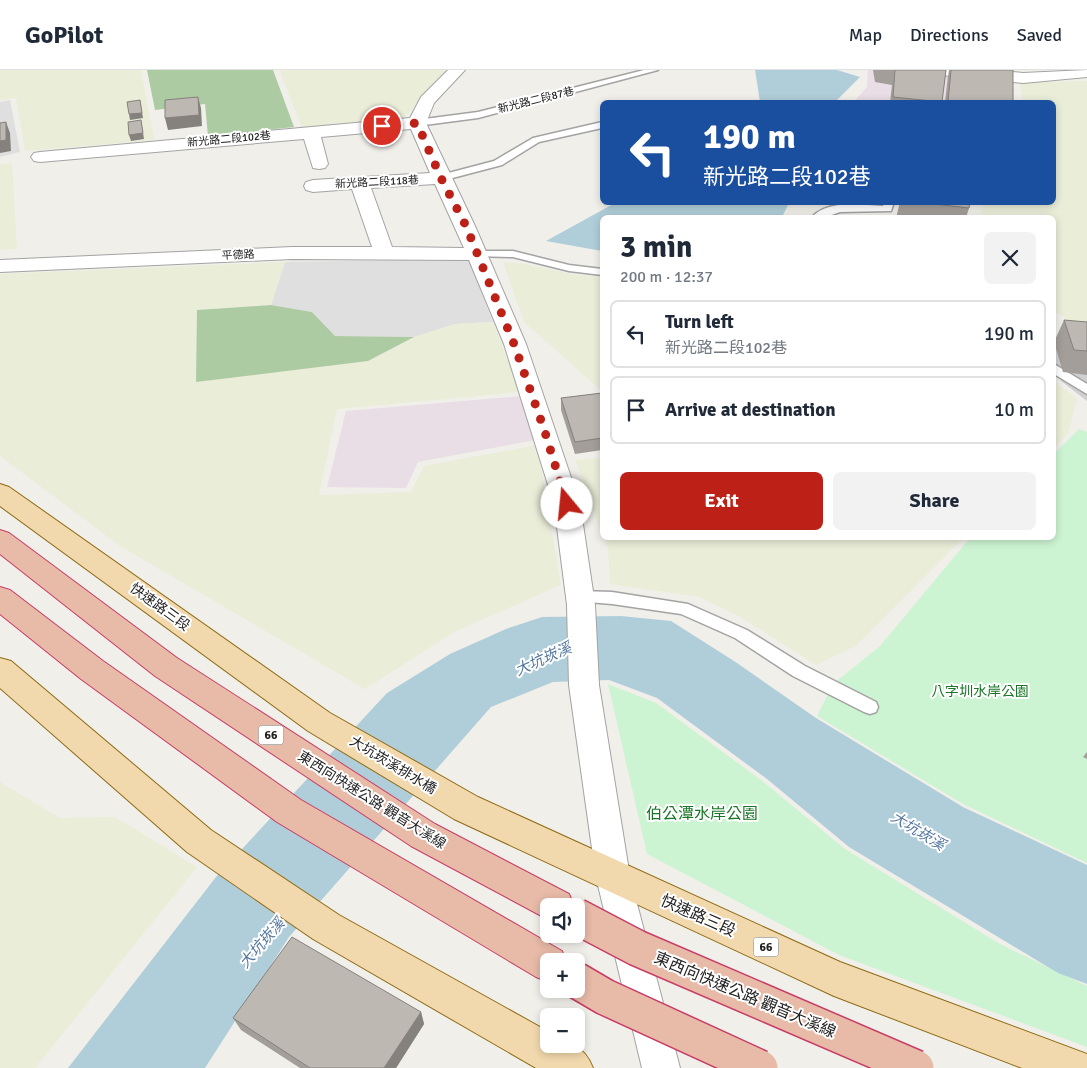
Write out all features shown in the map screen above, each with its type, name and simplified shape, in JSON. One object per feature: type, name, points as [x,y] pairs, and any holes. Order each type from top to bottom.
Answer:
[{"type":"highway","name":"東西向快速公路 觀音大溪線","points":[[0,540],[175,673],[423,835],[542,898]]},
{"type":"highway","points":[[0,598],[92,670],[289,811],[540,959]]},
{"type":"highway","name":"東西向快速公路 觀音大溪線","points":[[585,921],[637,948],[916,1068]]},
{"type":"highway","points":[[585,986],[605,998],[760,1068]]},
{"type":"main road","name":"快速路三段","points":[[0,493],[319,722]]},
{"type":"main road","points":[[0,670],[199,841],[326,927],[574,1068]]},
{"type":"main road","name":"大坑崁溪排水橋","points":[[319,722],[466,808]]},
{"type":"main road","name":"快速路三段","points":[[466,808],[834,978],[1074,1068]]},
{"type":"street","points":[[457,70],[436,91],[418,115],[417,123],[441,178],[466,226],[514,344],[567,504],[581,601],[584,685],[613,877],[661,1068]]},
{"type":"street","points":[[940,70],[1023,78],[1087,72]]},
{"type":"street","name":"新光路二段102巷","points":[[40,157],[417,123]]},
{"type":"street","points":[[311,132],[319,164]]},
{"type":"street","name":"新光路二段118巷","points":[[313,186],[441,178]]},
{"type":"street","points":[[361,187],[384,254]]},
{"type":"street","name":"平德路","points":[[0,266],[292,252],[476,254]]},
{"type":"lane","name":"新光路二段87巷","points":[[417,123],[478,114],[654,70]]},
{"type":"lane","points":[[441,178],[498,163],[536,140],[600,125]]},
{"type":"lane","points":[[818,215],[840,208],[887,209],[888,205]]},
{"type":"lane","points":[[476,254],[513,254],[569,268],[600,272]]},
{"type":"lane","points":[[1056,369],[1087,390]]},
{"type":"lane","points":[[581,601],[612,598],[683,608],[741,634],[799,671],[870,707]]},
{"type":"shaded area","points":[[868,70],[909,70],[1013,81],[1014,100],[856,100],[867,87]]},
{"type":"shaded area","points":[[10,100],[20,152],[0,157],[0,102]]},
{"type":"shaded area","points":[[469,261],[493,322],[455,324],[414,337],[335,336],[312,312],[271,305],[285,262]]},
{"type":"shaded area","points":[[1056,339],[1087,341],[1087,401],[1061,381],[1056,366]]},
{"type":"shaded area","points":[[522,396],[535,440],[418,462],[406,488],[327,487],[346,411]]},
{"type":"green space","points":[[0,70],[141,70],[154,140],[25,151],[16,98],[0,100]]},
{"type":"green space","points":[[147,70],[273,70],[294,127],[208,136],[205,104],[155,110]]},
{"type":"green space","points":[[279,70],[446,70],[405,117],[302,127]]},
{"type":"green space","points":[[1087,81],[1087,332],[1056,312],[1056,215],[982,215],[982,205],[1056,205],[1056,100],[1022,100],[1020,83]]},
{"type":"green space","points":[[12,163],[17,249],[0,250],[0,164]]},
{"type":"green space","points":[[285,262],[271,305],[197,310],[368,361],[414,337],[455,324],[493,322],[520,392],[337,409],[319,495],[411,492],[424,466],[537,445],[561,585],[454,632],[365,689],[120,546],[0,456],[0,274]]},
{"type":"green space","points":[[503,262],[524,264],[576,275],[600,277],[600,389],[524,322]]},
{"type":"green space","points":[[271,305],[312,312],[335,336],[414,337],[368,361],[196,382],[197,310]]},
{"type":"green space","points":[[1056,383],[1077,399],[1068,434],[1056,446]]},
{"type":"green space","name":"八字圳水岸公園","points":[[1079,429],[1087,432],[1087,863],[963,804],[817,716],[833,684],[880,646],[968,540],[1056,540],[1056,452]]},
{"type":"green space","points":[[600,458],[600,529],[575,460]]},
{"type":"green space","points":[[605,540],[961,540],[856,646],[816,665],[739,616],[699,597],[610,584],[608,548]]},
{"type":"green space","name":"伯公潭水岸公園","points":[[608,684],[656,703],[761,780],[845,849],[1000,944],[1087,986],[1087,1047],[839,955],[647,854]]},
{"type":"green space","points":[[0,782],[60,818],[115,817],[197,867],[35,1068],[0,1068]]},
{"type":"water","points":[[755,70],[837,70],[860,77],[837,100],[760,100]]},
{"type":"water","points":[[611,205],[788,205],[783,215],[600,215],[600,251],[546,241]]},
{"type":"water","name":"大坑崁溪","points":[[621,616],[671,621],[734,661],[816,718],[963,807],[1087,865],[1087,984],[1058,973],[849,847],[767,779],[657,698],[609,680],[553,682],[491,707],[289,937],[205,1068],[68,1068],[216,877],[387,693],[450,654],[506,629],[542,617]]},
{"type":"building","points":[[895,70],[946,70],[942,100],[893,97]]},
{"type":"building","points":[[951,70],[1013,70],[1013,100],[948,100]]},
{"type":"building","points":[[198,97],[199,115],[165,118],[165,100]]},
{"type":"building","points":[[140,100],[142,113],[129,114],[127,102]]},
{"type":"building","points":[[141,120],[143,133],[129,135],[128,122]]},
{"type":"building","points":[[6,122],[6,140],[0,141],[0,123]]},
{"type":"building","points":[[943,205],[970,205],[969,208]]},
{"type":"building","points":[[1064,320],[1087,322],[1087,351],[1074,350]]},
{"type":"building","points":[[600,393],[600,438],[575,442],[561,398]]},
{"type":"building","points":[[292,937],[421,1012],[384,1068],[310,1068],[233,1018]]},
{"type":"route","points":[[382,126],[417,123],[441,178],[466,226],[514,344],[544,429],[567,504]]}]
